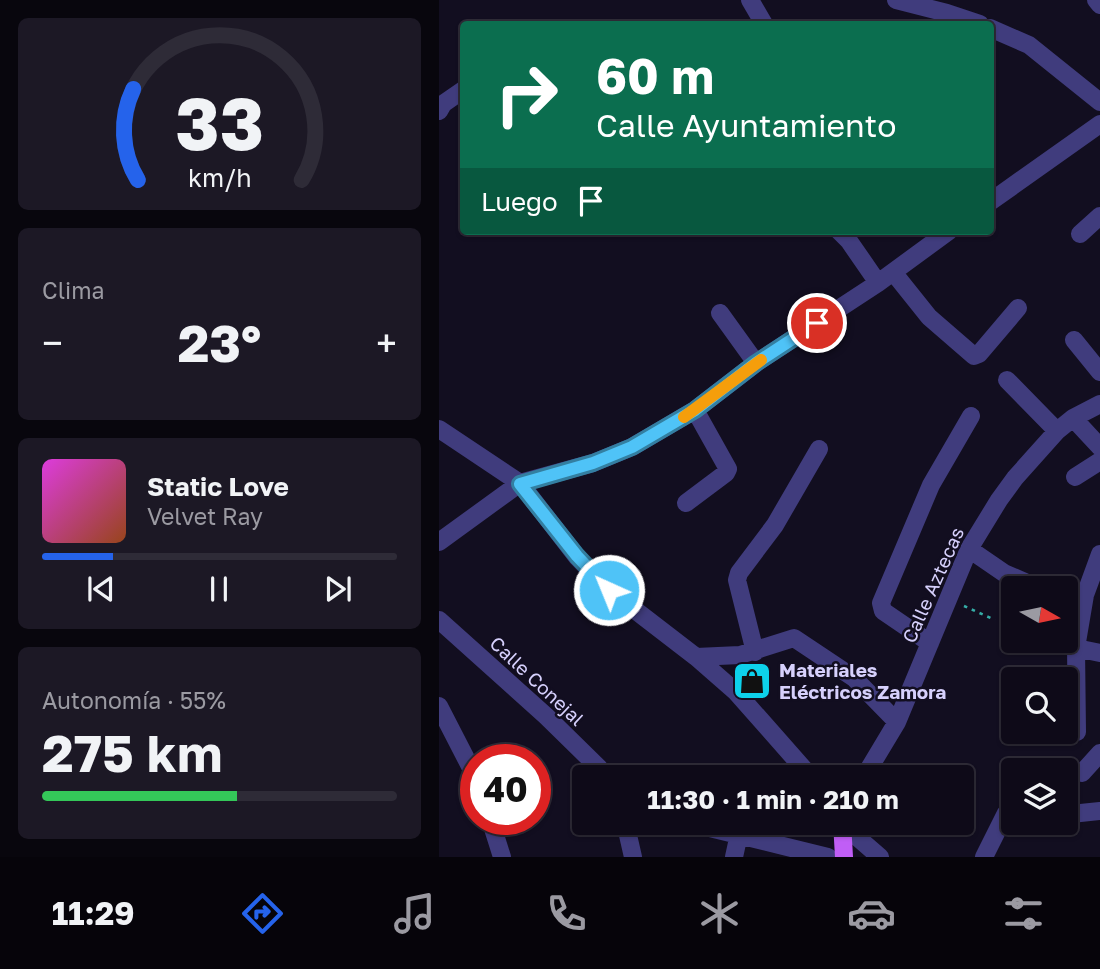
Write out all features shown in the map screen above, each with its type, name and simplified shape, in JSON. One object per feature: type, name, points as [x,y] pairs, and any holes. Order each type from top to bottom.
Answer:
[{"type":"main road","points":[[843,835],[844,857]]},
{"type":"street","points":[[750,0],[762,21]]},
{"type":"street","points":[[896,0],[971,21]]},
{"type":"street","points":[[1096,0],[1100,5]]},
{"type":"street","points":[[994,30],[1029,45],[1100,102]]},
{"type":"street","points":[[439,111],[443,104],[460,92]]},
{"type":"street","points":[[994,199],[1100,124]]},
{"type":"street","points":[[1080,234],[1100,216]]},
{"type":"street","points":[[843,235],[970,355],[979,354],[1018,308]]},
{"type":"street","points":[[439,542],[520,484],[593,463],[632,447],[695,410],[756,363],[886,277],[944,235]]},
{"type":"street","points":[[720,313],[756,363]]},
{"type":"street","points":[[1074,340],[1100,372]]},
{"type":"street","points":[[1007,380],[1057,431]]},
{"type":"street","name":"Calle Aztecas","points":[[871,765],[897,722],[969,550],[1015,478],[1057,431],[1073,418],[1100,404]]},
{"type":"street","points":[[686,503],[727,473],[728,469],[695,410]]},
{"type":"street","points":[[930,643],[883,611],[881,603],[931,485],[971,416]]},
{"type":"street","points":[[1073,418],[1100,447]]},
{"type":"street","points":[[439,429],[520,484],[577,556],[609,590],[696,657],[736,692],[800,765]]},
{"type":"street","points":[[755,652],[737,580],[739,573],[775,525],[819,449]]},
{"type":"street","points":[[1075,477],[1100,461]]},
{"type":"street","points":[[969,550],[1011,576]]},
{"type":"street","points":[[1078,632],[1085,595],[1100,554]]},
{"type":"street","name":"Calle Conejal","points":[[439,620],[596,765]]},
{"type":"street","points":[[696,657],[740,655],[794,638],[854,677],[897,722]]},
{"type":"street","points":[[1078,649],[1100,653]]},
{"type":"street","points":[[439,706],[460,747]]},
{"type":"street","points":[[1082,773],[1100,753]]},
{"type":"street","points":[[1078,813],[1100,811]]},
{"type":"street","points":[[984,857],[1001,823]]},
{"type":"street","points":[[495,835],[502,857]]},
{"type":"street","points":[[628,835],[633,857]]},
{"type":"street","points":[[734,857],[739,835],[828,857]]},
{"type":"street","points":[[855,835],[880,857]]},
{"type":"path","points":[[948,599],[995,620]]},
{"type":"slow traffic","points":[[684,417],[761,360]]},
{"type":"place","name":"Materiales Eléctricos Zamora","points":[[752,681]]},
{"type":"route","points":[[609,590],[577,556],[520,484],[593,463],[632,447],[695,410],[756,363],[817,323]]}]
